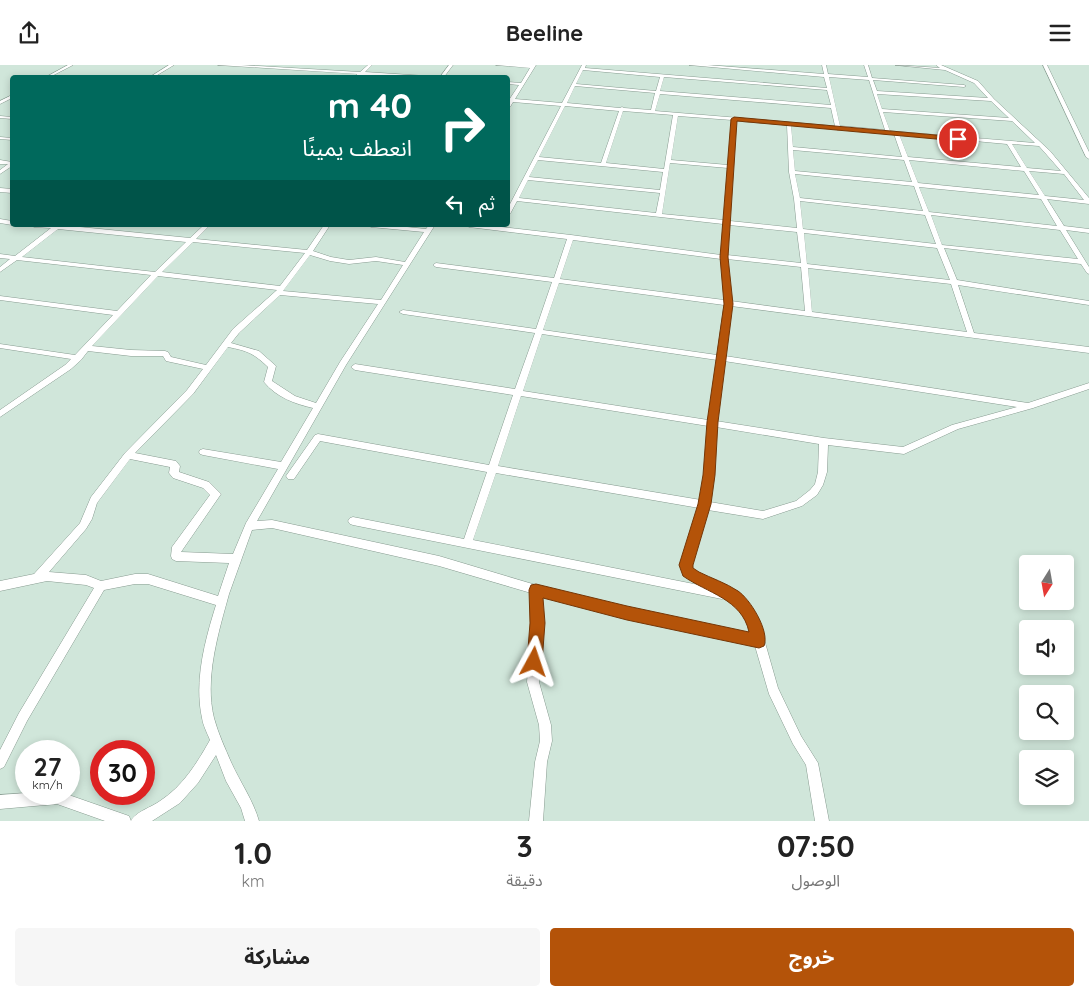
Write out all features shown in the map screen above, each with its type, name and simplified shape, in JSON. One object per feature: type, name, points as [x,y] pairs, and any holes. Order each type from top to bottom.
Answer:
[{"type":"street","points":[[52,75],[71,65]]},
{"type":"street","points":[[155,75],[172,65]]},
{"type":"street","points":[[220,65],[268,66],[382,75]]},
{"type":"street","points":[[360,74],[370,65]]},
{"type":"street","points":[[498,65],[533,66],[510,102]]},
{"type":"street","points":[[691,65],[964,86]]},
{"type":"street","points":[[824,65],[838,129]]},
{"type":"street","points":[[866,65],[888,133]]},
{"type":"street","points":[[896,65],[945,69]]},
{"type":"street","points":[[792,172],[1089,202],[1040,145],[992,101],[976,82],[938,65]]},
{"type":"street","points":[[1045,65],[1089,157]]},
{"type":"street","points":[[510,209],[583,67],[662,76],[829,89]]},
{"type":"street","points":[[653,111],[662,76]]},
{"type":"street","points":[[510,83],[522,84]]},
{"type":"street","points":[[574,85],[833,107]]},
{"type":"street","points":[[874,92],[992,101]]},
{"type":"street","points":[[510,104],[564,105],[653,111],[838,129],[1040,145]]},
{"type":"street","points":[[603,164],[622,109]]},
{"type":"street","points":[[880,110],[1014,121]]},
{"type":"street","points":[[659,215],[676,113]]},
{"type":"street","points":[[734,119],[724,257],[728,304],[712,422],[709,475],[705,504],[686,565],[688,572],[735,596],[754,622],[773,690],[798,740],[812,763],[822,821]]},
{"type":"street","points":[[789,124],[792,172],[797,199],[802,265],[809,313]]},
{"type":"street","points":[[896,134],[954,282],[970,334]]},
{"type":"street","points":[[1008,143],[1044,197],[1089,272]]},
{"type":"street","points":[[790,148],[1027,171],[1066,173]]},
{"type":"street","points":[[536,158],[666,171]]},
{"type":"street","points":[[668,161],[731,167]]},
{"type":"street","points":[[526,178],[662,192]]},
{"type":"street","points":[[515,199],[1083,262]]},
{"type":"street","points":[[797,199],[1089,231]]},
{"type":"street","points":[[0,270],[57,227]]},
{"type":"street","points":[[67,227],[309,252],[330,259],[349,261],[376,259],[407,264]]},
{"type":"street","points":[[0,414],[78,358],[118,313],[205,227]]},
{"type":"street","points":[[37,578],[83,526],[89,517],[94,500],[128,455],[178,405],[244,323],[279,290],[326,227]]},
{"type":"street","points":[[252,821],[251,813],[216,741],[208,716],[206,692],[208,662],[223,602],[236,559],[249,526],[319,406],[430,228],[410,227]]},
{"type":"street","points":[[501,227],[724,257],[954,282],[1089,303]]},
{"type":"street","points":[[467,543],[571,237]]},
{"type":"street","points":[[0,256],[383,302]]},
{"type":"street","points":[[436,265],[1089,350]]},
{"type":"street","points":[[0,299],[118,313]]},
{"type":"street","points":[[403,312],[721,358],[1030,406]]},
{"type":"street","points":[[226,344],[258,353],[272,366],[268,382],[281,394],[303,404],[319,406]]},
{"type":"street","points":[[0,346],[78,358]]},
{"type":"street","points":[[86,348],[131,353],[165,354],[169,359],[209,368]]},
{"type":"street","points":[[355,367],[824,441],[904,451],[926,443],[956,427],[1030,406],[1089,386]]},
{"type":"street","points":[[0,404],[11,406]]},
{"type":"street","points":[[291,476],[318,437],[492,469],[764,515],[785,510],[808,499],[822,477],[824,441]]},
{"type":"street","points":[[203,452],[283,466]]},
{"type":"street","points":[[128,455],[174,464],[176,466],[174,473],[176,475],[206,485],[216,494],[176,550],[176,557],[236,559]]},
{"type":"street","points":[[353,521],[735,596]]},
{"type":"street","points":[[249,526],[272,524],[316,533],[448,563],[536,590],[627,613],[759,641]]},
{"type":"street","points":[[0,586],[37,578],[58,576],[86,580],[101,586],[135,579],[148,579],[223,602]]},
{"type":"street","points":[[0,763],[23,717],[101,586]]},
{"type":"street","points":[[536,590],[537,623],[533,682],[545,725],[546,741],[541,763],[536,821]]},
{"type":"street","points":[[138,821],[180,795],[194,780],[216,741]]},
{"type":"street","points":[[0,802],[57,797],[124,821]]},
{"type":"route","points":[[534,662],[537,623],[536,590],[627,613],[677,622],[759,641],[754,622],[735,596],[694,576],[688,572],[686,565],[705,504],[709,475],[712,422],[728,304],[724,257],[734,119],[958,139]]}]
